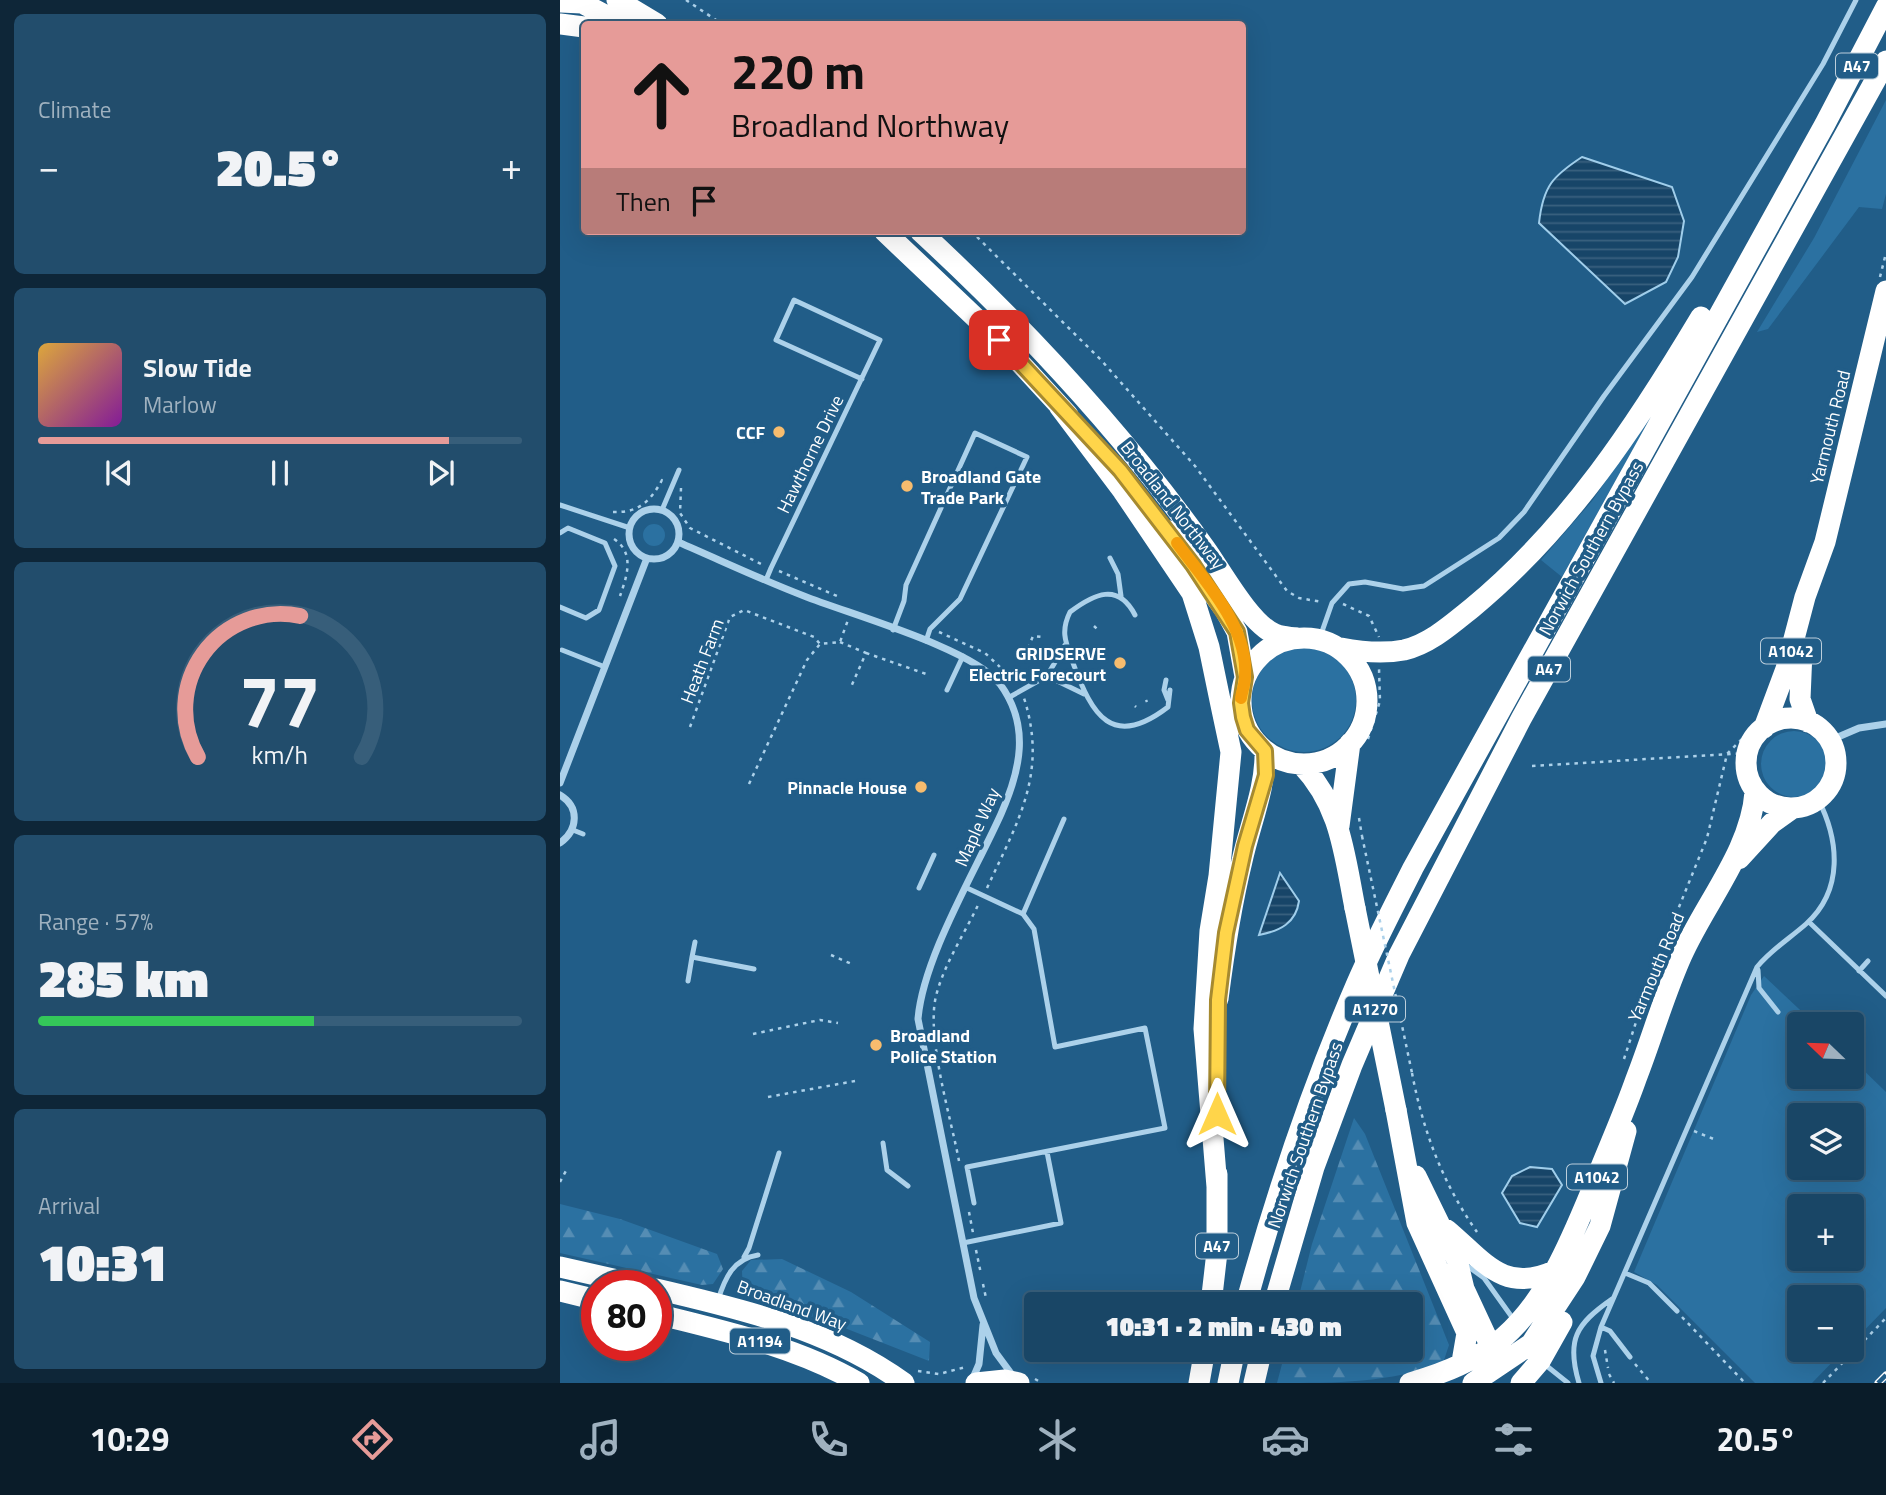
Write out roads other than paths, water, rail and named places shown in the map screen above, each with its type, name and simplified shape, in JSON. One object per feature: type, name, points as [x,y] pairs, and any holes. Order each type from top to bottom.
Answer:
[{"type":"highway","points":[[617,0],[652,21]]},
{"type":"highway","points":[[633,0],[660,21]]},
{"type":"highway","points":[[560,2],[582,3],[616,21]]},
{"type":"highway","name":"A47","points":[[1341,648],[1380,661],[1420,644],[1454,622],[1532,555],[1567,514],[1608,463],[1763,214],[1825,124],[1886,7]]},
{"type":"highway","points":[[560,24],[581,27]]},
{"type":"highway","name":"Norwich Southern Bypass","points":[[1278,1292],[1319,1155],[1352,1065],[1399,955],[1521,719],[1886,61]]},
{"type":"highway","name":"Norwich Southern Bypass","points":[[1250,1292],[1293,1146],[1364,967],[1472,757],[1825,124]]},
{"type":"highway","name":"Broadland Northway","points":[[888,235],[999,340],[1120,470],[1225,610],[1237,632],[1245,677]]},
{"type":"highway","name":"Broadland Northway","points":[[924,235],[1012,319],[1106,422],[1198,539],[1255,619],[1275,635],[1296,638]]},
{"type":"highway","name":"Yarmouth Road","points":[[1808,722],[1800,699],[1799,670],[1814,600],[1816,573],[1886,291]]},
{"type":"highway","name":"A47","points":[[1059,406],[1123,491],[1192,593],[1209,647],[1231,752],[1219,876],[1210,931],[1204,1029],[1217,1187]]},
{"type":"highway","name":"Yarmouth Road","points":[[1764,728],[1786,669],[1805,597],[1816,573]]},
{"type":"highway","points":[[1296,638],[1319,640],[1341,648],[1356,665],[1366,697],[1360,730],[1350,743],[1328,759],[1301,764],[1288,762],[1265,751],[1247,730],[1241,703],[1245,677],[1257,658],[1275,645],[1296,638]]},
{"type":"highway","points":[[1782,720],[1808,722],[1831,740],[1836,756],[1835,773],[1829,788],[1818,799],[1793,808],[1770,802],[1755,792],[1737,754],[1764,728],[1782,720]]},
{"type":"highway","name":"A1270","points":[[1339,826],[1350,743]]},
{"type":"highway","name":"A47","points":[[1212,1292],[1217,1252],[1218,1000],[1226,933],[1266,775],[1265,751]]},
{"type":"highway","name":"A1270","points":[[1301,764],[1321,788],[1339,826],[1417,1223],[1467,1333],[1507,1348]]},
{"type":"highway","name":"Yarmouth Road","points":[[1486,1381],[1554,1271],[1574,1232],[1628,1076],[1682,955],[1744,834],[1754,806],[1755,792]]},
{"type":"highway","name":"Yarmouth Road","points":[[1726,873],[1772,823],[1793,808]]},
{"type":"highway","name":"Yarmouth Road","points":[[1507,1348],[1575,1277],[1600,1226],[1619,1165],[1628,1076]]},
{"type":"highway","name":"A1270","points":[[1405,1152],[1457,1259]]},
{"type":"highway","points":[[1437,1222],[1493,1269],[1510,1279],[1536,1279],[1554,1271]]},
{"type":"highway","points":[[1457,1259],[1464,1289],[1507,1348],[1521,1383]]},
{"type":"highway","points":[[560,1267],[581,1272]]},
{"type":"highway","points":[[560,1291],[581,1296]]},
{"type":"highway","name":"Broadland Way","points":[[672,1293],[717,1303],[821,1337],[867,1359],[904,1383]]},
{"type":"highway","name":"A1194","points":[[672,1318],[775,1346],[821,1363],[859,1383]]},
{"type":"highway","points":[[1410,1383],[1507,1348]]},
{"type":"highway","points":[[1199,1383],[1203,1362]]},
{"type":"highway","points":[[1228,1383],[1232,1362]]},
{"type":"highway","points":[[1254,1383],[1259,1362]]},
{"type":"highway","points":[[976,1383],[1005,1380],[1020,1383]]},
{"type":"street","points":[[646,510],[662,510],[675,519],[678,542],[666,556],[647,558],[633,547],[630,528],[638,514],[646,510]]},
{"type":"street","name":"Maple Way","points":[[678,542],[850,614],[962,656],[985,669],[1008,698],[1018,721],[1020,762],[1002,813],[923,986],[918,1019],[962,1243],[983,1324],[1006,1370],[1020,1383]]},
{"type":"street","points":[[560,783],[647,558]]},
{"type":"street","points":[[1831,740],[1858,728],[1886,724]]},
{"type":"street","points":[[560,795],[571,804],[574,812],[573,830],[560,843]]},
{"type":"street","name":"Maple Way","points":[[970,1383],[979,1364],[983,1324]]},
{"type":"lane","points":[[1319,640],[1332,603],[1349,584],[1365,582],[1403,589],[1424,586],[1499,538],[1524,512],[1604,396],[1692,277],[1823,64],[1856,0]]},
{"type":"lane","name":"Hawthorne Drive","points":[[766,580],[862,379],[880,340],[794,299],[776,340],[862,379]]},
{"type":"lane","points":[[893,630],[904,601],[906,585],[975,433],[1027,457],[960,599],[930,629],[926,641]]},
{"type":"lane","points":[[662,510],[679,470]]},
{"type":"lane","points":[[560,505],[630,528]]},
{"type":"lane","points":[[560,533],[568,528],[604,542],[615,566],[599,610],[586,618],[560,607]]},
{"type":"lane","points":[[1110,558],[1118,574],[1121,596]]},
{"type":"lane","points":[[1135,615],[1129,602],[1121,596],[1095,596],[1070,612],[1065,623],[1065,645],[1084,694],[1107,721],[1123,727],[1157,715],[1170,703],[1170,690]]},
{"type":"lane","points":[[1008,698],[1047,676],[1065,645]]},
{"type":"lane","points":[[562,650],[605,667]]},
{"type":"lane","points":[[947,690],[962,656]]},
{"type":"lane","points":[[1047,676],[1084,694]]},
{"type":"lane","points":[[1166,680],[1164,690],[1170,703]]},
{"type":"lane","points":[[1601,1383],[1593,1356],[1601,1327],[1757,967],[1772,949],[1809,922],[1821,906],[1832,880],[1836,860],[1829,820],[1818,799]]},
{"type":"lane","points":[[1023,914],[1065,819]]},
{"type":"lane","points":[[573,830],[583,834]]},
{"type":"lane","points":[[919,888],[934,855]]},
{"type":"lane","points":[[967,888],[1023,914],[1034,929],[1055,1046],[1145,1028],[1165,1128],[967,1167],[971,1204]]},
{"type":"lane","points":[[1809,922],[1886,996]]},
{"type":"lane","points":[[688,981],[695,942]]},
{"type":"lane","points":[[692,957],[754,969]]},
{"type":"lane","points":[[1859,971],[1868,961]]},
{"type":"lane","points":[[1757,967],[1759,989],[1778,1012]]},
{"type":"lane","points":[[883,1143],[887,1170],[908,1186]]},
{"type":"lane","points":[[962,1243],[1061,1223],[1047,1152]]},
{"type":"lane","points":[[717,1303],[728,1275],[749,1248],[779,1153]]},
{"type":"lane","points":[[744,1257],[758,1255]]},
{"type":"lane","points":[[1457,1259],[1484,1278],[1507,1348],[1568,1383]]},
{"type":"lane","points":[[1625,1273],[1648,1283],[1677,1311]]},
{"type":"lane","points":[[1579,1383],[1571,1352],[1575,1339],[1582,1324],[1612,1299]]},
{"type":"lane","points":[[1601,1327],[1610,1331],[1630,1357]]},
{"type":"railway","points":[[1878,1383],[1886,1375]]},
{"type":"place","name":"CCF","points":[[779,432]]},
{"type":"place","name":"Broadland Gate Trade Park","points":[[907,486]]},
{"type":"place","name":"GRIDSERVE Electric Forecourt","points":[[1120,663]]},
{"type":"place","name":"Pinnacle House","points":[[921,787]]},
{"type":"place","name":"Broadland Police Station","points":[[876,1045]]}]
